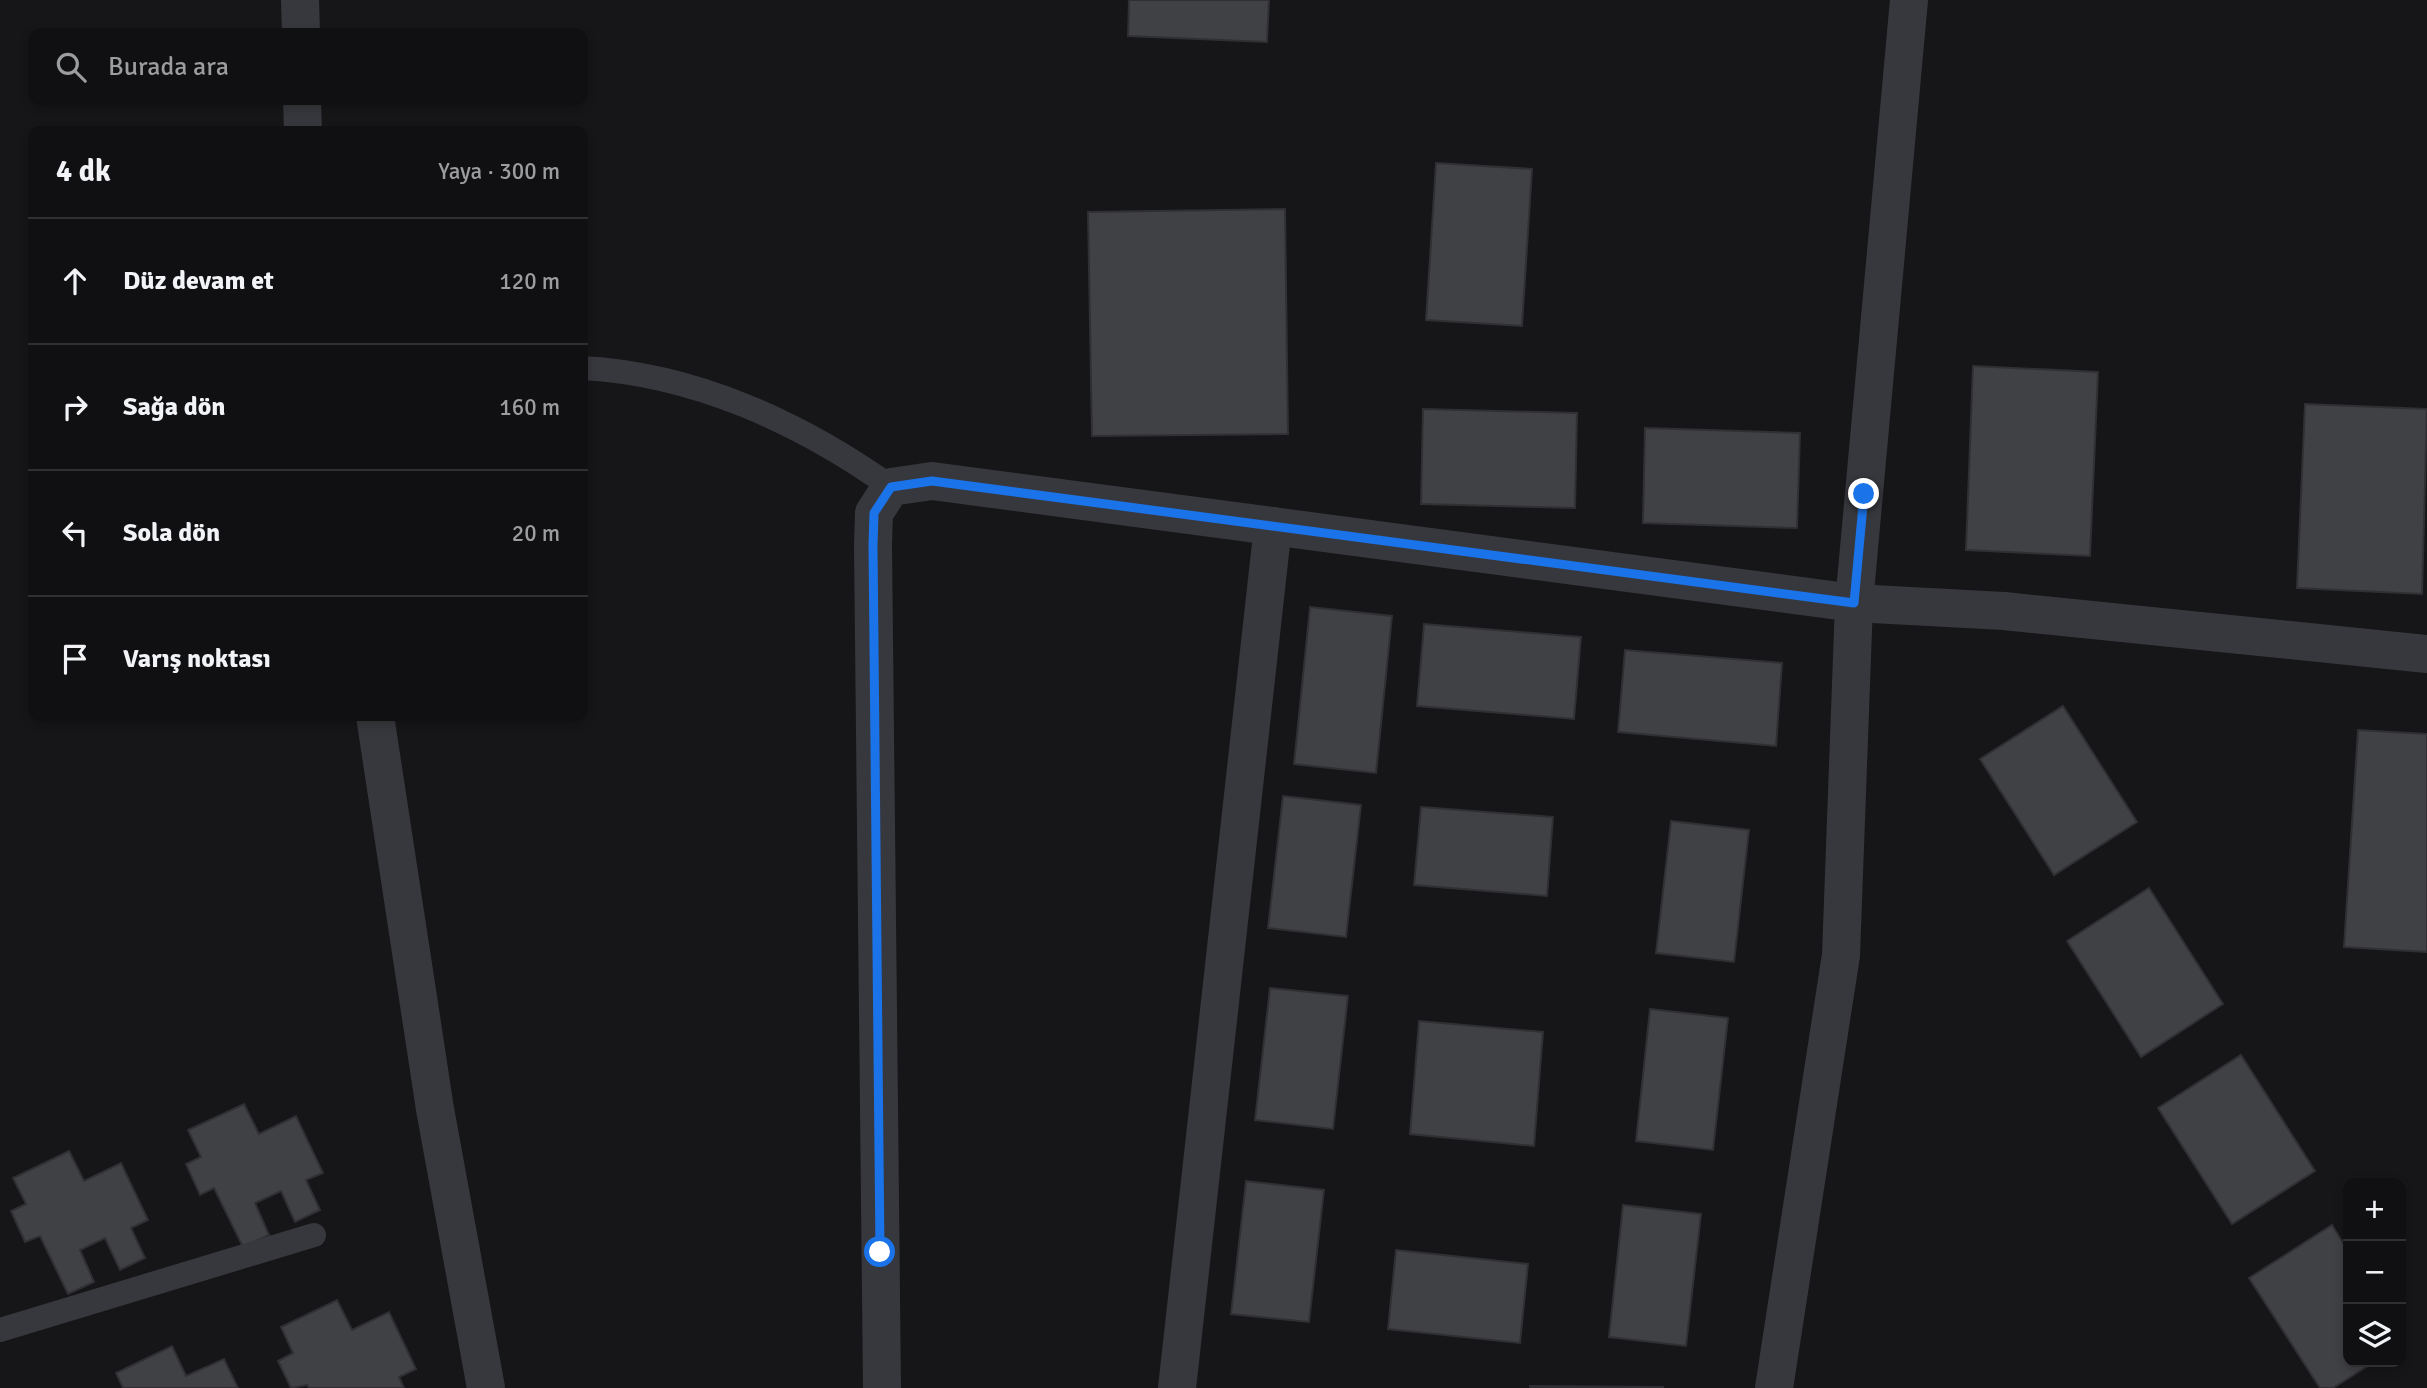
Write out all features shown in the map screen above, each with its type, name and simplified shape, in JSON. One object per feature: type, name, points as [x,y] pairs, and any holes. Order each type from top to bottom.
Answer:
[{"type":"street","points":[[300,0],[301,28]]},
{"type":"street","points":[[1774,1388],[1841,955],[1854,603],[1909,0]]},
{"type":"street","points":[[302,105],[303,126]]},
{"type":"street","points":[[882,1388],[873,545],[874,513],[891,487],[932,481],[1854,603],[2004,611],[2427,654]]},
{"type":"street","points":[[1177,1388],[1273,526]]},
{"type":"street","points":[[376,721],[435,1109],[486,1388]]},
{"type":"lane","points":[[588,369],[688,386],[732,401],[816,438],[891,487]]},
{"type":"lane","points":[[0,1330],[314,1234]]},
{"type":"building","points":[[1129,0],[1269,0],[1267,42],[1128,36]]},
{"type":"building","points":[[1436,163],[1532,169],[1522,326],[1426,320]]},
{"type":"building","points":[[1285,209],[1288,434],[1092,436],[1088,212]]},
{"type":"building","points":[[1973,366],[2098,372],[2090,556],[1966,550]]},
{"type":"building","points":[[2305,404],[2427,409],[2422,594],[2297,588]]},
{"type":"building","points":[[1423,409],[1577,413],[1575,508],[1421,504]]},
{"type":"building","points":[[1645,428],[1800,433],[1797,528],[1643,523]]},
{"type":"building","points":[[1310,607],[1392,616],[1376,773],[1294,764]]},
{"type":"building","points":[[1424,624],[1581,637],[1574,719],[1417,706]]},
{"type":"building","points":[[1625,650],[1782,663],[1776,746],[1618,732]]},
{"type":"building","points":[[2063,706],[2137,822],[2054,875],[1980,759]]},
{"type":"building","points":[[2358,730],[2427,734],[2427,952],[2344,947]]},
{"type":"building","points":[[1283,796],[1361,805],[1346,937],[1268,928]]},
{"type":"building","points":[[1421,807],[1553,817],[1547,896],[1414,885]]},
{"type":"building","points":[[1671,821],[1749,830],[1734,962],[1656,953]]},
{"type":"building","points":[[2149,888],[2223,1004],[2141,1057],[2067,941]]},
{"type":"building","points":[[1270,988],[1348,996],[1333,1129],[1255,1120]]},
{"type":"building","points":[[1650,1009],[1728,1018],[1713,1150],[1636,1141]]},
{"type":"building","points":[[1419,1021],[1543,1032],[1534,1146],[1410,1134]]},
{"type":"building","points":[[2241,1055],[2315,1171],[2232,1224],[2158,1108]]},
{"type":"building","points":[[244,1104],[259,1134],[296,1116],[323,1173],[306,1180],[320,1210],[295,1222],[281,1191],[255,1203],[269,1235],[243,1247],[214,1188],[200,1195],[186,1164],[201,1157],[188,1130]]},
{"type":"building","points":[[69,1151],[84,1181],[121,1163],[148,1220],[131,1228],[145,1258],[120,1270],[105,1238],[80,1250],[94,1282],[68,1294],[40,1236],[25,1242],[11,1211],[26,1204],[13,1178]]},
{"type":"building","points":[[1246,1181],[1324,1190],[1309,1322],[1231,1314]]},
{"type":"building","points":[[1623,1205],[1701,1214],[1686,1346],[1609,1337]]},
{"type":"building","points":[[2332,1225],[2343,1243],[2343,1367],[2366,1367],[2333,1388],[2320,1388],[2249,1278]]},
{"type":"building","points":[[1396,1250],[1528,1264],[1520,1343],[1388,1329]]},
{"type":"building","points":[[337,1300],[352,1330],[389,1312],[416,1369],[399,1377],[404,1388],[309,1388],[307,1385],[291,1388],[278,1361],[293,1353],[281,1327]]},
{"type":"building","points":[[172,1346],[186,1376],[224,1359],[238,1388],[123,1388],[116,1373]]},
{"type":"building","points":[[1663,1387],[1663,1388],[1530,1388]]},
{"type":"route","points":[[880,1252],[873,545],[874,513],[891,487],[932,481],[1854,603],[1864,494]]}]
